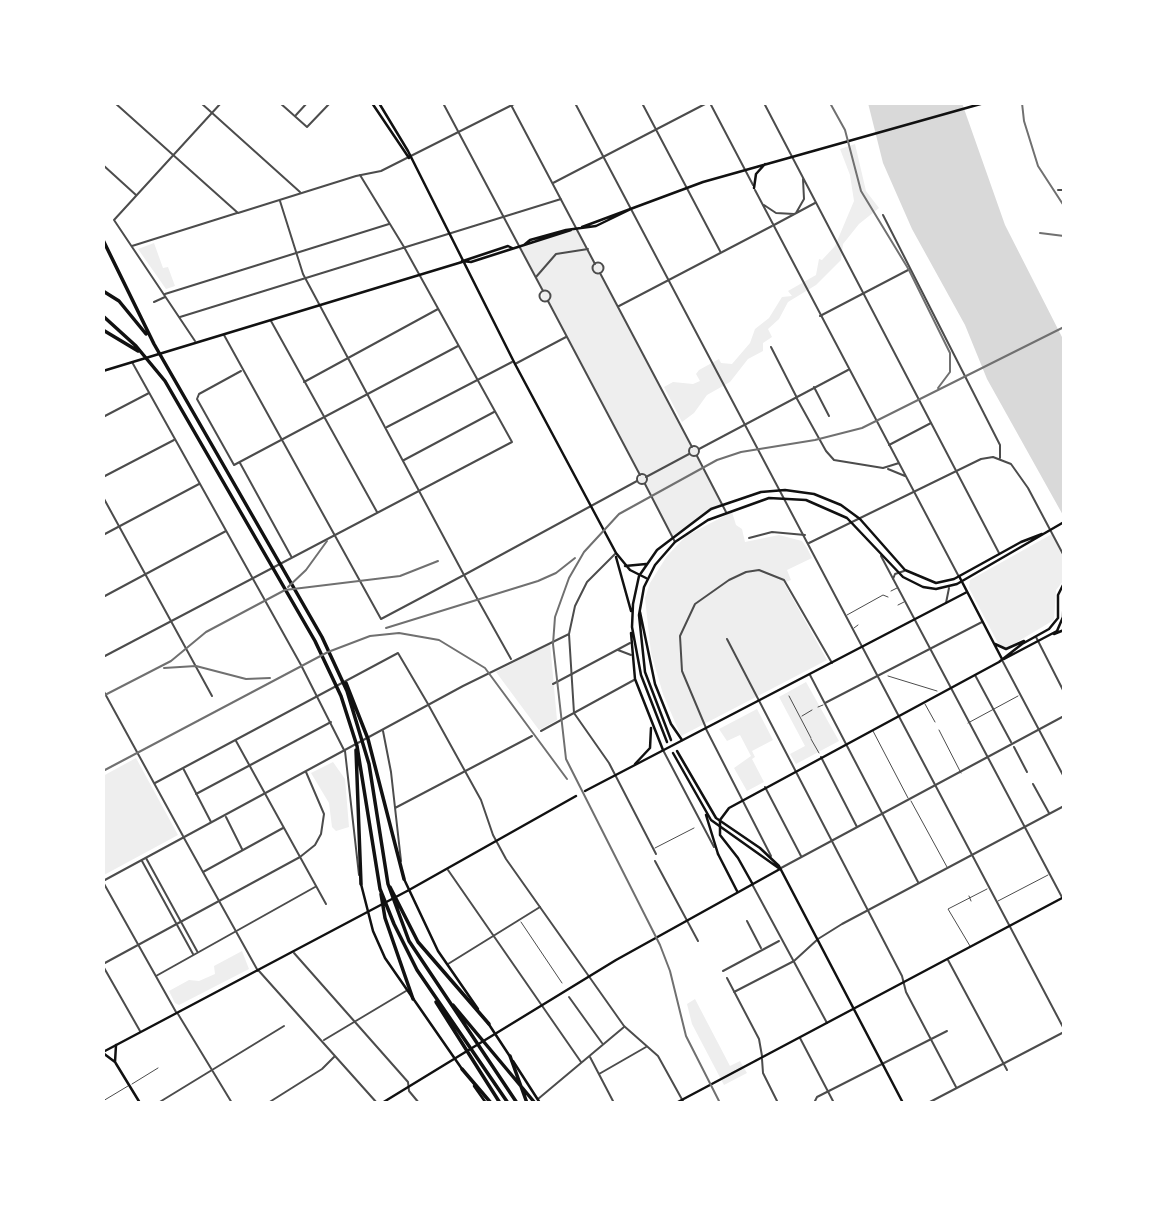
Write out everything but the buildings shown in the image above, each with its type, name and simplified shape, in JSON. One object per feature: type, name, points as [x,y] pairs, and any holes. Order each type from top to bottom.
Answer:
[{"type":"highway","points":[[103,240],[154,344],[322,637],[349,691],[404,878]]},
{"type":"highway","points":[[103,291],[131,313],[154,344]]},
{"type":"highway","points":[[103,316],[145,357],[180,404],[295,604],[341,696],[359,759],[385,918],[413,999]]},
{"type":"highway","points":[[103,330],[145,357]]},
{"type":"highway","points":[[369,752],[388,884],[409,942],[517,1103]]},
{"type":"highway","points":[[359,759],[361,884]]},
{"type":"highway","points":[[380,888],[409,956],[508,1103]]},
{"type":"highway","points":[[399,910],[425,951],[488,1024]]},
{"type":"highway","points":[[443,993],[538,1101]]},
{"type":"highway","points":[[433,994],[458,1040],[500,1103]]},
{"type":"highway","points":[[510,1056],[527,1103]]},
{"type":"highway","points":[[462,1069],[491,1103]]},
{"type":"main road","points":[[372,103],[409,158]]},
{"type":"main road","points":[[379,103],[616,553],[625,566],[646,578]]},
{"type":"main road","points":[[103,370],[462,261],[471,262],[524,245],[530,240],[582,227],[686,187],[745,169],[984,103]]},
{"type":"main road","points":[[754,188],[755,175],[765,164]]},
{"type":"main road","points":[[664,749],[649,721],[635,679],[631,655],[632,620],[639,576],[672,536],[723,504],[750,495],[781,490],[828,499],[860,519],[905,570],[933,582],[948,581],[1043,534]]},
{"type":"main road","points":[[632,627],[641,675],[669,741],[645,672],[638,630],[646,578],[675,542],[726,512],[769,498],[785,497],[821,504],[853,522],[897,572],[923,587],[949,587],[1064,523]]},
{"type":"main road","points":[[616,553],[632,620]]},
{"type":"main road","points":[[625,566],[647,564]]},
{"type":"main road","points":[[958,576],[1002,659]]},
{"type":"main road","points":[[1050,635],[1062,622],[1058,592],[1063,584]]},
{"type":"main road","points":[[585,792],[967,592]]},
{"type":"main road","points":[[1002,659],[1055,624],[1063,593]]},
{"type":"main road","points":[[640,610],[654,679],[671,724],[682,740]]},
{"type":"main road","points":[[752,883],[720,832],[721,818],[744,798],[795,771],[819,753],[846,743],[1002,659],[1064,630]]},
{"type":"main road","points":[[994,644],[1006,649],[1030,639]]},
{"type":"main road","points":[[635,764],[651,746],[649,721]]},
{"type":"main road","points":[[737,891],[718,854],[703,808],[675,752],[716,818],[771,858],[780,869],[903,1103]]},
{"type":"main road","points":[[140,1103],[115,1062],[103,1053],[294,952],[576,796]]},
{"type":"main road","points":[[703,808],[725,832],[780,869]]},
{"type":"main road","points":[[382,1103],[661,935],[780,869]]},
{"type":"main road","points":[[404,878],[423,925],[447,965],[538,1101]]},
{"type":"main road","points":[[361,884],[376,941],[406,991],[486,1103]]},
{"type":"main road","points":[[677,1102],[1063,899]]},
{"type":"main road","points":[[115,1062],[116,1045]]},
{"type":"street","points":[[115,103],[237,213]]},
{"type":"street","points":[[201,103],[301,193]]},
{"type":"street","points":[[196,342],[114,220],[220,103]]},
{"type":"street","points":[[280,103],[307,127],[330,103]]},
{"type":"street","points":[[295,117],[307,103]]},
{"type":"street","points":[[443,103],[536,277],[543,291],[541,299],[548,300]]},
{"type":"street","points":[[132,246],[360,175],[381,171],[516,103]]},
{"type":"street","points":[[575,103],[1064,1030],[928,1103]]},
{"type":"street","points":[[642,103],[721,252]]},
{"type":"street","points":[[552,183],[709,103],[958,576]]},
{"type":"street","points":[[764,103],[999,554]]},
{"type":"street","points":[[511,104],[588,249],[595,264],[593,271],[600,273]]},
{"type":"street","points":[[103,165],[137,196]]},
{"type":"street","points":[[103,657],[512,442],[420,274],[360,175]]},
{"type":"street","points":[[795,214],[804,199],[802,176]]},
{"type":"street","points":[[1058,190],[1064,190]]},
{"type":"street","points":[[180,317],[561,199]]},
{"type":"street","points":[[280,200],[304,277],[512,661]]},
{"type":"street","points":[[761,202],[776,213],[795,214]]},
{"type":"street","points":[[618,306],[816,203]]},
{"type":"street","points":[[883,215],[1000,445],[1000,458]]},
{"type":"street","points":[[153,302],[165,295],[390,224]]},
{"type":"street","points":[[536,277],[556,254],[588,249]]},
{"type":"street","points":[[595,264],[602,265],[600,273],[692,447],[690,454]]},
{"type":"street","points":[[820,316],[911,269]]},
{"type":"street","points":[[543,291],[550,293],[548,300],[640,475],[646,477],[690,454],[696,456],[726,512]]},
{"type":"street","points":[[304,382],[439,309]]},
{"type":"street","points":[[270,320],[377,513]]},
{"type":"street","points":[[223,334],[380,619],[638,481],[640,475]]},
{"type":"street","points":[[386,427],[567,337]]},
{"type":"street","points":[[242,370],[199,394],[197,400],[234,465],[459,346]]},
{"type":"street","points":[[771,347],[826,451],[834,460],[883,468],[906,476]]},
{"type":"street","points":[[132,361],[345,751],[361,884]]},
{"type":"street","points":[[696,456],[699,449],[849,369]]},
{"type":"street","points":[[814,387],[829,416]]},
{"type":"street","points":[[103,417],[149,393]]},
{"type":"street","points":[[404,460],[495,411]]},
{"type":"street","points":[[889,445],[932,423]]},
{"type":"street","points":[[103,477],[175,440]]},
{"type":"street","points":[[692,447],[699,449]]},
{"type":"street","points":[[809,543],[984,458],[1000,458],[1018,472],[1055,534],[1064,556]]},
{"type":"street","points":[[240,462],[292,557]]},
{"type":"street","points":[[883,468],[899,463]]},
{"type":"street","points":[[646,477],[645,484],[675,542]]},
{"type":"street","points":[[638,481],[645,484]]},
{"type":"street","points":[[103,535],[200,484]]},
{"type":"street","points":[[103,497],[212,696]]},
{"type":"street","points":[[103,597],[227,531]]},
{"type":"street","points":[[748,538],[772,531],[805,536]]},
{"type":"street","points":[[879,551],[1063,899]]},
{"type":"street","points":[[616,553],[582,590],[569,634],[574,713],[615,775],[656,854]]},
{"type":"street","points":[[771,858],[744,798],[706,729],[681,667],[680,636],[695,604],[729,580],[746,572],[759,570],[784,580],[832,663]]},
{"type":"street","points":[[893,579],[897,572],[905,570]]},
{"type":"street","points":[[946,604],[949,587]]},
{"type":"street","points":[[891,591],[897,588]]},
{"type":"street","points":[[847,615],[883,595],[888,597]]},
{"type":"street","points":[[898,605],[904,602]]},
{"type":"street","points":[[818,707],[983,621]]},
{"type":"street","points":[[854,628],[858,625]]},
{"type":"street","points":[[232,1103],[138,946],[103,881],[428,705],[569,634]]},
{"type":"street","points":[[1035,636],[1064,692]]},
{"type":"street","points":[[727,639],[868,910],[956,1088]]},
{"type":"street","points":[[553,684],[631,643]]},
{"type":"street","points":[[617,650],[631,655]]},
{"type":"street","points":[[155,783],[399,653],[486,811],[496,841],[624,1026],[665,1067],[683,1102]]},
{"type":"street","points":[[1002,659],[1064,777]]},
{"type":"street","points":[[975,674],[1027,772]]},
{"type":"street","points":[[810,675],[918,882]]},
{"type":"street","points":[[888,676],[937,691]]},
{"type":"street","points":[[541,731],[635,679]]},
{"type":"street","points":[[1060,684],[1064,682]]},
{"type":"street","points":[[103,690],[258,971],[376,1103]]},
{"type":"street","points":[[968,723],[1020,695]]},
{"type":"street","points":[[789,696],[858,828]]},
{"type":"street","points":[[924,702],[935,722]]},
{"type":"street","points":[[800,717],[812,710]]},
{"type":"street","points":[[780,869],[1064,716]]},
{"type":"street","points":[[196,794],[331,722]]},
{"type":"street","points":[[872,729],[947,867]]},
{"type":"street","points":[[383,730],[404,878]]},
{"type":"street","points":[[939,730],[961,773]]},
{"type":"street","points":[[395,808],[532,736]]},
{"type":"street","points":[[236,740],[326,904]]},
{"type":"street","points":[[664,749],[718,854]]},
{"type":"street","points":[[183,768],[211,823]]},
{"type":"street","points":[[140,1032],[103,965],[300,857],[315,845],[324,822],[321,802],[306,772]]},
{"type":"street","points":[[1033,784],[1049,814]]},
{"type":"street","points":[[765,787],[802,857]]},
{"type":"street","points":[[734,992],[794,961],[818,939],[868,910],[1064,806]]},
{"type":"street","points":[[225,816],[243,850]]},
{"type":"street","points":[[202,872],[284,827]]},
{"type":"street","points":[[653,849],[694,828]]},
{"type":"street","points":[[146,858],[198,952]]},
{"type":"street","points":[[141,860],[194,955]]},
{"type":"street","points":[[655,861],[698,941]]},
{"type":"street","points":[[446,869],[581,1062]]},
{"type":"street","points":[[996,902],[1048,875]]},
{"type":"street","points":[[752,883],[827,1023]]},
{"type":"street","points":[[156,976],[316,887]]},
{"type":"street","points":[[971,948],[948,909],[989,888]]},
{"type":"street","points":[[969,896],[971,901]]},
{"type":"street","points":[[447,965],[540,907]]},
{"type":"street","points":[[520,920],[562,983]]},
{"type":"street","points":[[747,921],[762,950]]},
{"type":"street","points":[[723,971],[779,941]]},
{"type":"street","points":[[294,952],[409,1086],[419,1103]]},
{"type":"street","points":[[948,960],[1007,1070]]},
{"type":"street","points":[[541,1005],[588,976]]},
{"type":"street","points":[[727,978],[759,1039],[763,1073],[778,1103]]},
{"type":"street","points":[[323,1041],[406,991]]},
{"type":"street","points":[[569,997],[602,1044]]},
{"type":"street","points":[[158,1103],[284,1026]]},
{"type":"street","points":[[538,1101],[624,1026]]},
{"type":"street","points":[[814,1103],[817,1097],[828,1091],[929,1037],[947,1031]]},
{"type":"street","points":[[800,1037],[834,1103]]},
{"type":"street","points":[[599,1074],[647,1047]]},
{"type":"street","points":[[268,1103],[323,1069],[335,1055]]},
{"type":"street","points":[[589,1055],[614,1103]]},
{"type":"street","points":[[103,1101],[158,1068]]},
{"type":"shaded area","points":[[868,103],[962,103],[1005,225],[1064,341],[1064,517],[987,379],[965,325],[912,229],[883,163]]},
{"type":"shaded area","points":[[855,144],[866,191],[879,208],[859,224],[843,244],[841,260],[816,285],[788,302],[779,319],[768,329],[772,337],[763,343],[763,351],[748,359],[730,382],[707,395],[694,413],[682,422],[664,387],[673,382],[693,384],[700,381],[696,374],[699,370],[719,359],[721,363],[732,364],[750,343],[755,329],[769,318],[782,297],[792,296],[788,291],[816,275],[819,259],[822,260],[835,246],[854,201],[850,175],[840,149]]},
{"type":"shaded area","points":[[577,229],[595,263],[603,266],[601,274],[692,446],[699,449],[697,456],[723,504],[672,536],[645,484],[638,482],[640,474],[548,301],[541,299],[543,291],[518,246]]},
{"type":"shaded area","points":[[154,243],[163,268],[168,267],[175,286],[166,289],[138,249]]},
{"type":"shaded area","points":[[732,512],[736,525],[742,529],[745,542],[779,535],[802,541],[807,548],[812,558],[787,570],[791,580],[784,583],[827,660],[681,736],[663,694],[651,653],[645,598],[650,583],[667,556],[686,536]]},
{"type":"shaded area","points":[[1052,534],[1064,559],[1064,580],[1056,590],[1054,620],[1007,648],[999,645],[969,588],[970,580]]},
{"type":"shaded area","points":[[550,643],[557,720],[539,730],[496,672]]},
{"type":"shaded area","points":[[806,682],[839,741],[796,764],[790,754],[805,746],[779,697]]},
{"type":"shaded area","points":[[757,709],[773,740],[752,751],[755,757],[752,759],[764,782],[747,791],[734,768],[751,756],[740,735],[727,741],[719,729]]},
{"type":"shaded area","points":[[136,758],[178,835],[104,875],[103,776]]},
{"type":"shaded area","points":[[333,762],[345,779],[349,827],[336,831],[332,827],[329,803],[311,773]]},
{"type":"shaded area","points":[[242,951],[249,969],[179,1005],[175,1003],[169,991],[189,980],[199,981],[215,974],[214,966]]},
{"type":"shaded area","points":[[695,999],[730,1066],[740,1061],[747,1073],[724,1085],[692,1024],[687,1004]]},
{"type":"railway","points":[[830,103],[845,130],[861,191],[909,270],[950,353],[950,372],[938,388]]},
{"type":"railway","points":[[1022,103],[1024,121],[1038,166],[1064,206]]},
{"type":"railway","points":[[1040,233],[1064,236]]},
{"type":"railway","points":[[720,1103],[686,1036],[670,971],[660,945],[566,759],[553,644],[555,617],[569,578],[584,552],[619,514],[717,460],[741,452],[815,440],[862,428],[1064,327]]},
{"type":"railway","points":[[288,587],[306,570],[327,541]]},
{"type":"railway","points":[[386,628],[538,581],[556,573],[575,558]]},
{"type":"railway","points":[[103,696],[171,661],[206,632],[285,590],[400,576],[438,561]]},
{"type":"railway","points":[[103,771],[328,652],[370,636],[399,633],[439,640],[485,668],[567,779]]},
{"type":"railway","points":[[164,668],[196,666],[246,679],[270,678]]}]
